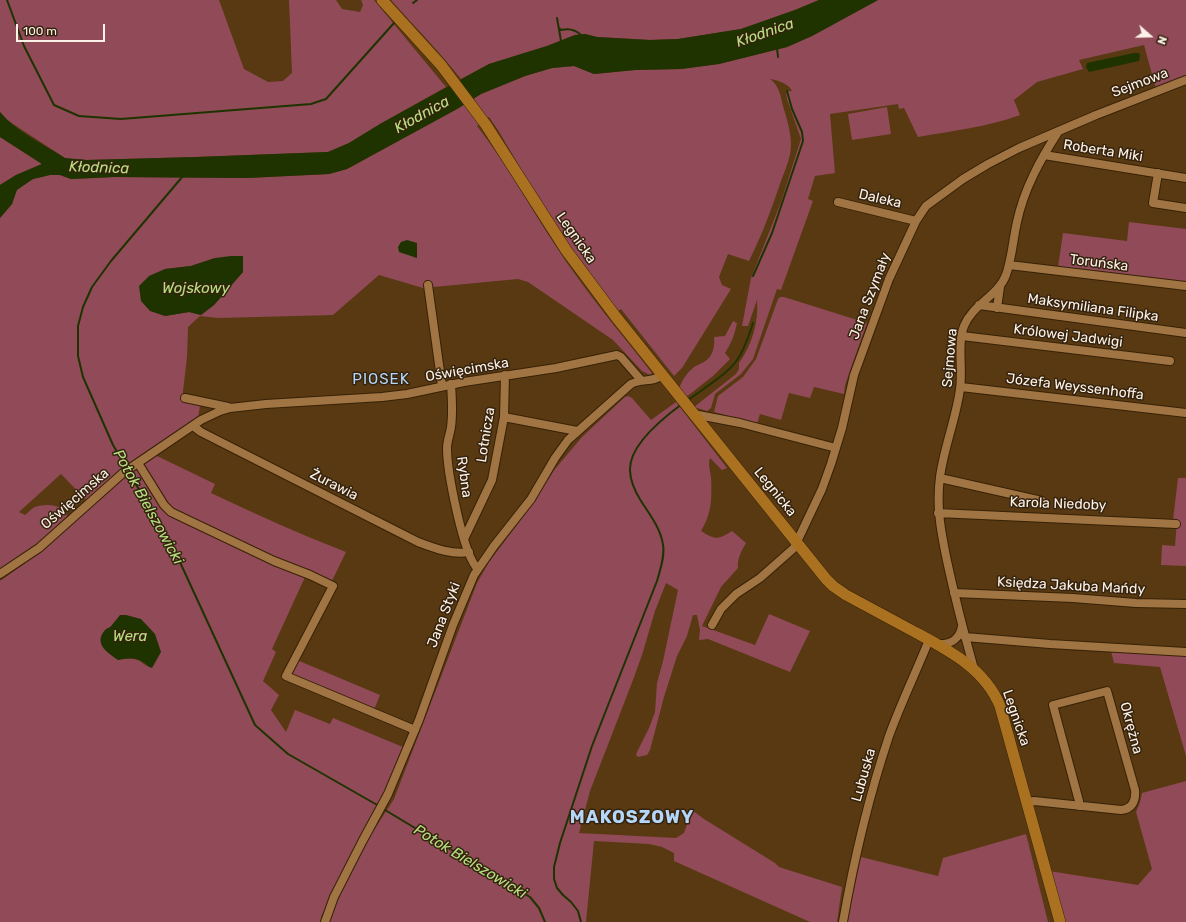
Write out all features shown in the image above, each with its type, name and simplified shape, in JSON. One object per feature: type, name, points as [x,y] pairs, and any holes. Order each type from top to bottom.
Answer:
[{"type":"main road","name":"Legnicka","points":[[382,0],[440,65],[486,125],[566,250],[616,317],[826,579],[839,591],[956,654],[974,669],[996,697],[1060,922]]},
{"type":"street","name":"Sejmowa","points":[[974,669],[954,593],[938,512],[940,478],[944,454],[961,387],[962,336],[964,327],[968,318],[979,305],[1000,287],[1004,280],[1009,265],[1020,209],[1033,174],[1058,132],[1096,115],[1186,80]]},
{"type":"street","name":"Jana Szymały","points":[[712,625],[722,609],[736,594],[760,578],[794,548],[822,490],[836,448],[856,369],[889,279],[916,221],[926,206],[963,179],[988,164],[1019,148],[1058,132]]},
{"type":"street","name":"Roberta Miki","points":[[1044,155],[1186,178]]},
{"type":"street","name":"Roberta Miki","points":[[1158,173],[1154,203],[1186,208]]},
{"type":"street","name":"Daleka","points":[[838,202],[916,221]]},
{"type":"street","name":"Toruńska","points":[[1009,265],[1186,286]]},
{"type":"street","points":[[428,285],[442,386]]},
{"type":"street","points":[[997,308],[1000,287]]},
{"type":"street","name":"Maksymiliana Filipka","points":[[979,305],[1186,333]]},
{"type":"street","name":"Królowej Jadwigi","points":[[962,336],[1170,361]]},
{"type":"street","name":"Oświęcimska","points":[[0,574],[39,548],[123,473],[193,426],[208,417],[225,410],[278,403],[382,397],[407,394],[451,384],[572,366],[617,355],[621,357],[641,380]]},
{"type":"street","name":"Jana Styki","points":[[325,922],[334,898],[358,849],[388,794],[415,730],[453,625],[478,569],[531,499],[559,452],[577,431],[633,382],[657,379],[662,375]]},
{"type":"street","name":"Lotnicza","points":[[464,539],[492,480],[504,417],[505,376]]},
{"type":"street","name":"Rybna","points":[[451,384],[452,422],[447,450],[455,503],[464,539],[473,564],[478,569]]},
{"type":"street","name":"Józefa Weyssenhoffa","points":[[961,387],[1186,413]]},
{"type":"street","name":"Oświęcimska","points":[[185,398],[225,407],[237,408]]},
{"type":"street","points":[[206,403],[206,412],[208,417]]},
{"type":"street","points":[[692,412],[836,448]]},
{"type":"street","points":[[504,417],[577,431]]},
{"type":"street","name":"Żurawia","points":[[193,426],[201,432],[411,539],[441,550],[461,553],[469,552]]},
{"type":"street","points":[[138,463],[164,505],[171,512],[274,561],[333,586],[286,676],[415,730]]},
{"type":"street","name":"Karola Niedoby","points":[[940,478],[1042,501]]},
{"type":"street","name":"Karola Niedoby","points":[[938,512],[1176,524]]},
{"type":"street","name":"Księdza Jakuba Mańdy","points":[[954,593],[1073,598],[1136,603],[1186,604]]},
{"type":"street","points":[[933,642],[948,644],[956,639],[961,631],[962,625]]},
{"type":"street","points":[[965,637],[1050,644],[1186,652]]},
{"type":"street","name":"Lubuska","points":[[842,922],[858,850],[881,760],[898,713],[933,642]]},
{"type":"street","name":"Okrężna","points":[[1027,802],[1034,802],[1079,806],[1126,809],[1130,808],[1135,801],[1135,790],[1108,691],[1053,705],[1079,801],[1079,806]]},
{"type":"shaded area","points":[[0,0],[219,0],[244,69],[268,82],[283,81],[292,73],[289,0],[336,0],[342,9],[360,12],[363,5],[361,0],[374,0],[446,87],[349,143],[328,152],[87,160],[65,158],[7,120],[0,112]]},
{"type":"shaded area","points":[[391,0],[819,0],[741,29],[678,39],[650,40],[597,37],[585,34],[575,35],[547,46],[489,64],[461,79]]},
{"type":"shaded area","points":[[878,0],[1186,0],[1186,77],[1156,89],[1144,45],[1079,60],[1083,69],[1037,82],[1014,100],[1020,115],[982,126],[918,137],[904,108],[899,109],[898,104],[830,114],[835,173],[815,176],[808,199],[813,201],[781,290],[777,289],[753,359],[741,374],[715,394],[711,408],[707,411],[694,407],[736,374],[739,369],[739,363],[748,349],[754,333],[757,316],[757,300],[748,326],[742,326],[751,278],[781,202],[801,139],[787,99],[786,93],[792,91],[791,89],[783,83],[770,79],[778,88],[788,126],[791,145],[788,163],[762,231],[749,261],[728,254],[719,277],[722,285],[731,289],[682,368],[674,376],[621,309],[618,311],[572,250],[545,210],[489,117],[477,126],[508,170],[566,262],[652,373],[650,375],[642,371],[613,340],[528,282],[518,279],[423,288],[379,275],[333,315],[218,318],[200,316],[188,327],[187,357],[182,400],[199,404],[198,418],[87,501],[61,474],[19,512],[25,515],[35,507],[49,505],[62,509],[67,516],[43,540],[0,569],[0,218],[12,204],[16,190],[33,179],[50,175],[60,175],[71,179],[114,177],[247,178],[329,174],[347,169],[457,109],[481,94],[525,76],[552,68],[574,66],[594,74],[635,70],[681,69],[719,64],[787,47],[812,36]],"holes":[[[401,242],[417,243],[416,258]],[[215,258],[243,272],[214,305],[201,315],[189,312],[165,316],[165,269],[191,266]]]},
{"type":"shaded area","points":[[887,107],[891,134],[852,140],[848,114]]},
{"type":"shaded area","points":[[0,137],[42,164],[16,175],[0,185]]},
{"type":"shaded area","points":[[1129,222],[1186,229],[1186,283],[1058,267],[1063,233],[1127,241]]},
{"type":"shaded area","points":[[780,297],[867,323],[845,385],[844,394],[814,387],[810,398],[789,393],[781,420],[760,414],[757,424],[714,412],[718,396],[743,377],[756,359]]},
{"type":"shaded area","points":[[733,321],[737,323],[734,335],[725,353],[730,359],[713,376],[685,398],[679,389],[684,377],[694,367],[710,357],[714,348],[714,337],[725,336]]},
{"type":"shaded area","points":[[628,396],[632,398],[651,420],[676,402],[727,468],[722,470],[710,458],[710,505],[705,524],[701,531],[716,538],[732,531],[746,543],[741,551],[738,568],[721,587],[702,626],[755,645],[769,614],[810,631],[790,672],[708,639],[699,640],[700,630],[697,615],[693,615],[687,636],[677,656],[650,750],[647,755],[638,757],[636,755],[637,752],[655,712],[657,683],[678,590],[666,583],[655,611],[633,680],[590,791],[579,833],[676,838],[684,833],[692,810],[779,867],[842,887],[837,922],[810,922],[674,861],[674,853],[662,847],[649,844],[594,841],[586,922],[329,922],[330,915],[370,836],[394,799],[477,583],[489,562],[526,513],[555,469],[582,437],[625,397]]},
{"type":"shaded area","points":[[155,455],[215,484],[211,493],[278,524],[346,552],[331,583],[245,545],[168,508],[143,463]]},
{"type":"shaded area","points":[[139,468],[164,511],[305,577],[272,649],[276,652],[263,681],[279,695],[271,710],[286,732],[295,710],[330,724],[333,718],[403,747],[382,798],[321,917],[321,922],[0,922],[0,581],[24,564],[52,536]],"holes":[[[115,621],[146,666],[140,661],[133,659],[118,660],[111,627]]]},
{"type":"shaded area","points":[[1178,478],[1186,478],[1186,566],[1161,565],[1162,545],[1175,546],[1177,521],[1173,520]]},
{"type":"shaded area","points":[[1111,651],[1186,655],[1186,756],[1160,667],[1114,663]]},
{"type":"shaded area","points":[[297,660],[380,695],[374,710],[292,676],[291,672]]},
{"type":"shaded area","points":[[1186,781],[1186,922],[1063,922],[1049,871],[1138,885],[1152,869],[1136,812],[1142,793]]},
{"type":"shaded area","points":[[1026,834],[1048,922],[847,922],[861,857],[938,876],[943,858]]},
{"type":"water","name":"Kłodnica","points":[[819,0],[878,0],[812,36],[787,47],[719,64],[681,69],[635,70],[594,74],[574,66],[552,68],[525,76],[481,94],[457,109],[347,169],[329,174],[247,178],[114,177],[71,179],[60,175],[50,175],[33,179],[17,190],[12,204],[0,218],[0,185],[16,175],[42,164],[0,137],[0,112],[22,132],[65,158],[87,160],[328,152],[349,143],[380,124],[489,64],[547,46],[575,35],[585,34],[597,37],[650,40],[678,39],[741,29]]},
{"type":"water","points":[[1139,53],[1139,61],[1089,72],[1086,67],[1087,63]]},
{"type":"water","points":[[407,240],[417,243],[417,258],[399,252],[398,247],[401,242]]},
{"type":"water","name":"Wojskowy","points":[[243,256],[243,272],[214,305],[201,315],[189,312],[165,316],[150,311],[141,301],[139,286],[149,276],[165,269],[191,266],[215,258]]},
{"type":"water","name":"Wera","points":[[120,615],[141,619],[155,634],[161,652],[152,668],[133,658],[118,660],[103,648],[101,644],[102,635]]},
{"type":"waterway","points":[[7,0],[24,46],[54,105],[79,116],[121,119],[311,104],[326,99],[394,23]]},
{"type":"waterway","points":[[413,3],[417,0]]},
{"type":"waterway","points":[[557,18],[561,41]]},
{"type":"waterway","points":[[559,28],[561,30],[574,30],[581,35]]},
{"type":"waterway","points":[[777,48],[778,57]]},
{"type":"waterway","points":[[753,276],[772,233],[803,141],[802,132],[792,109],[787,91]]},
{"type":"waterway","name":"Potok Bielszowicki","points":[[126,467],[113,445],[83,377],[78,356],[78,326],[83,307],[92,287],[111,261],[183,176]]},
{"type":"waterway","points":[[687,401],[721,376],[733,365],[745,347],[753,323]]},
{"type":"waterway","points":[[581,922],[578,911],[557,888],[554,879],[554,867],[560,843],[592,746],[657,581],[663,554],[663,545],[660,533],[655,522],[639,498],[632,482],[630,474],[631,461],[635,451],[648,433],[682,404]]},
{"type":"waterway","name":"Potok Bielszowicki","points":[[128,471],[173,547],[255,725],[288,754],[379,806]]},
{"type":"waterway","name":"Potok Bielszowicki","points":[[385,810],[530,897],[539,908],[545,922]]},
{"type":"district","name":"PIOSEK","points":[[381,380]]},
{"type":"district","name":"MAKOSZOWY","points":[[632,818]]}]
